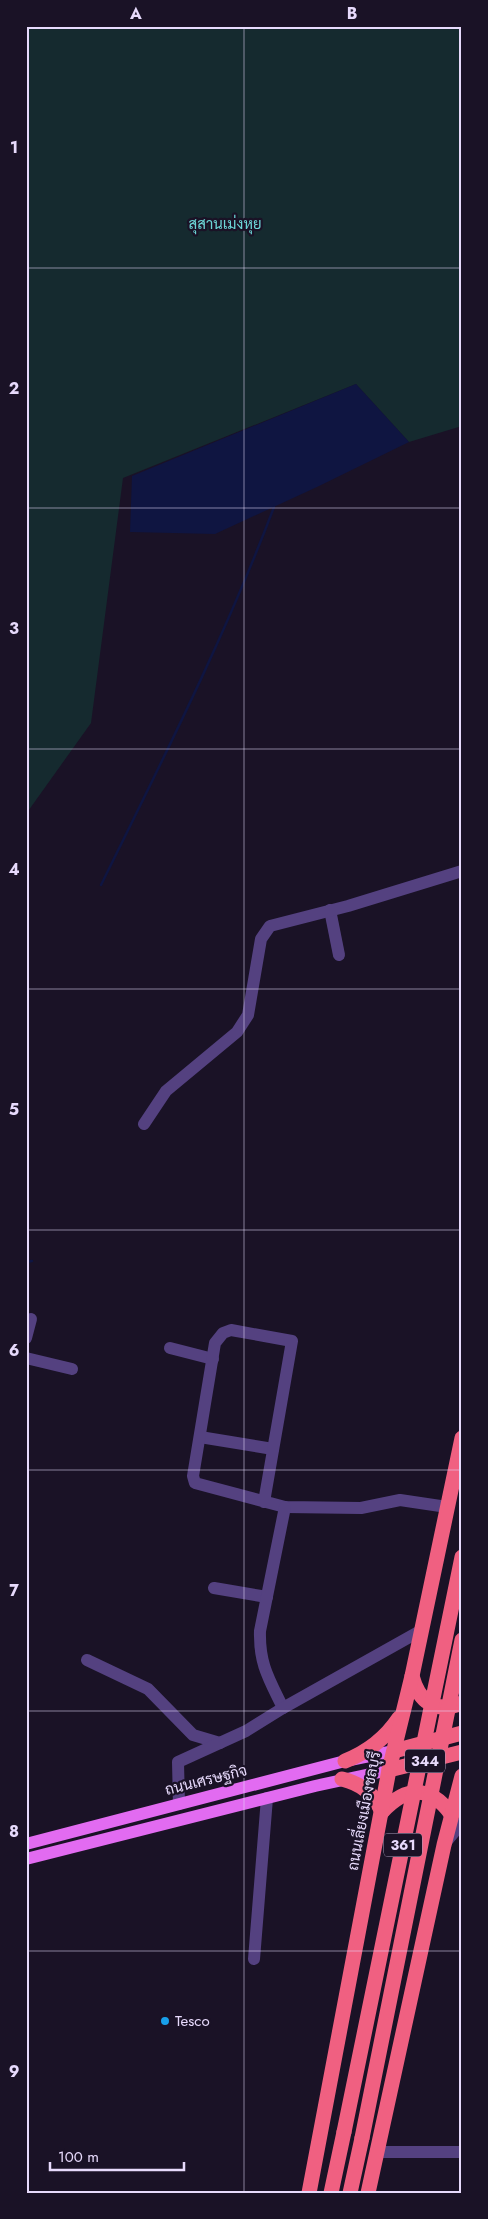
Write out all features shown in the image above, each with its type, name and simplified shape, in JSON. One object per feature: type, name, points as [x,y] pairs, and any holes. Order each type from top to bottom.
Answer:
[{"type":"highway","name":"ถนนเลี่ยงเมืองชลบุรี","points":[[309,2193],[389,1770],[412,1676],[462,1438]]},
{"type":"highway","name":"361","points":[[331,2193],[462,1558]]},
{"type":"highway","name":"361","points":[[350,2193],[462,1640]]},
{"type":"highway","points":[[412,1676],[416,1689],[424,1701],[437,1707],[451,1707],[462,1703]]},
{"type":"highway","points":[[345,1761],[367,1751],[381,1740],[394,1726],[405,1704]]},
{"type":"highway","name":"344","points":[[394,1751],[462,1733]]},
{"type":"highway","name":"344","points":[[389,1770],[462,1752]]},
{"type":"highway","name":"361","points":[[368,2193],[444,1845],[456,1818],[462,1776]]},
{"type":"highway","points":[[342,1779],[367,1790],[382,1812],[400,1796],[412,1792],[424,1793],[435,1797],[456,1818]]},
{"type":"highway","points":[[456,1818],[462,1794]]},
{"type":"main road","name":"ถนนเศรษฐกิจ","points":[[26,1844],[345,1761],[394,1751]]},
{"type":"main road","points":[[26,1860],[342,1779],[389,1770]]},
{"type":"main road","points":[[81,1829],[85,1844]]},
{"type":"street","points":[[144,1124],[166,1091],[237,1032],[248,1015],[261,939],[270,926],[462,871]]},
{"type":"street","points":[[330,910],[339,955]]},
{"type":"street","points":[[26,1338],[30,1319]]},
{"type":"street","points":[[264,1502],[292,1341],[231,1330],[219,1337],[215,1343],[193,1476],[195,1483],[264,1502],[285,1507],[361,1508],[400,1500],[447,1507]]},
{"type":"street","points":[[170,1348],[213,1358]]},
{"type":"street","points":[[26,1358],[72,1369]]},
{"type":"street","points":[[200,1437],[274,1449]]},
{"type":"street","points":[[283,1708],[264,1668],[260,1651],[260,1631],[285,1507]]},
{"type":"street","points":[[214,1588],[267,1597]]},
{"type":"street","points":[[179,1804],[178,1762],[246,1731],[283,1708],[422,1630]]},
{"type":"street","points":[[87,1660],[148,1689],[193,1735],[220,1743]]},
{"type":"street","points":[[254,1959],[267,1798]]},
{"type":"street","points":[[377,2152],[462,2152]]},
{"type":"green space","name":"สุสานเม่งหุย","points":[[26,26],[462,26],[462,426],[409,442],[356,384],[123,478],[91,723],[26,814]]},
{"type":"shaded area","points":[[356,384],[409,442],[215,534],[130,532],[132,476]]},
{"type":"waterway","points":[[101,885],[214,651],[274,507]]},
{"type":"waterway","points":[[26,1262],[32,1261]]},
{"type":"place","name":"Tesco","points":[[165,2021]]}]
